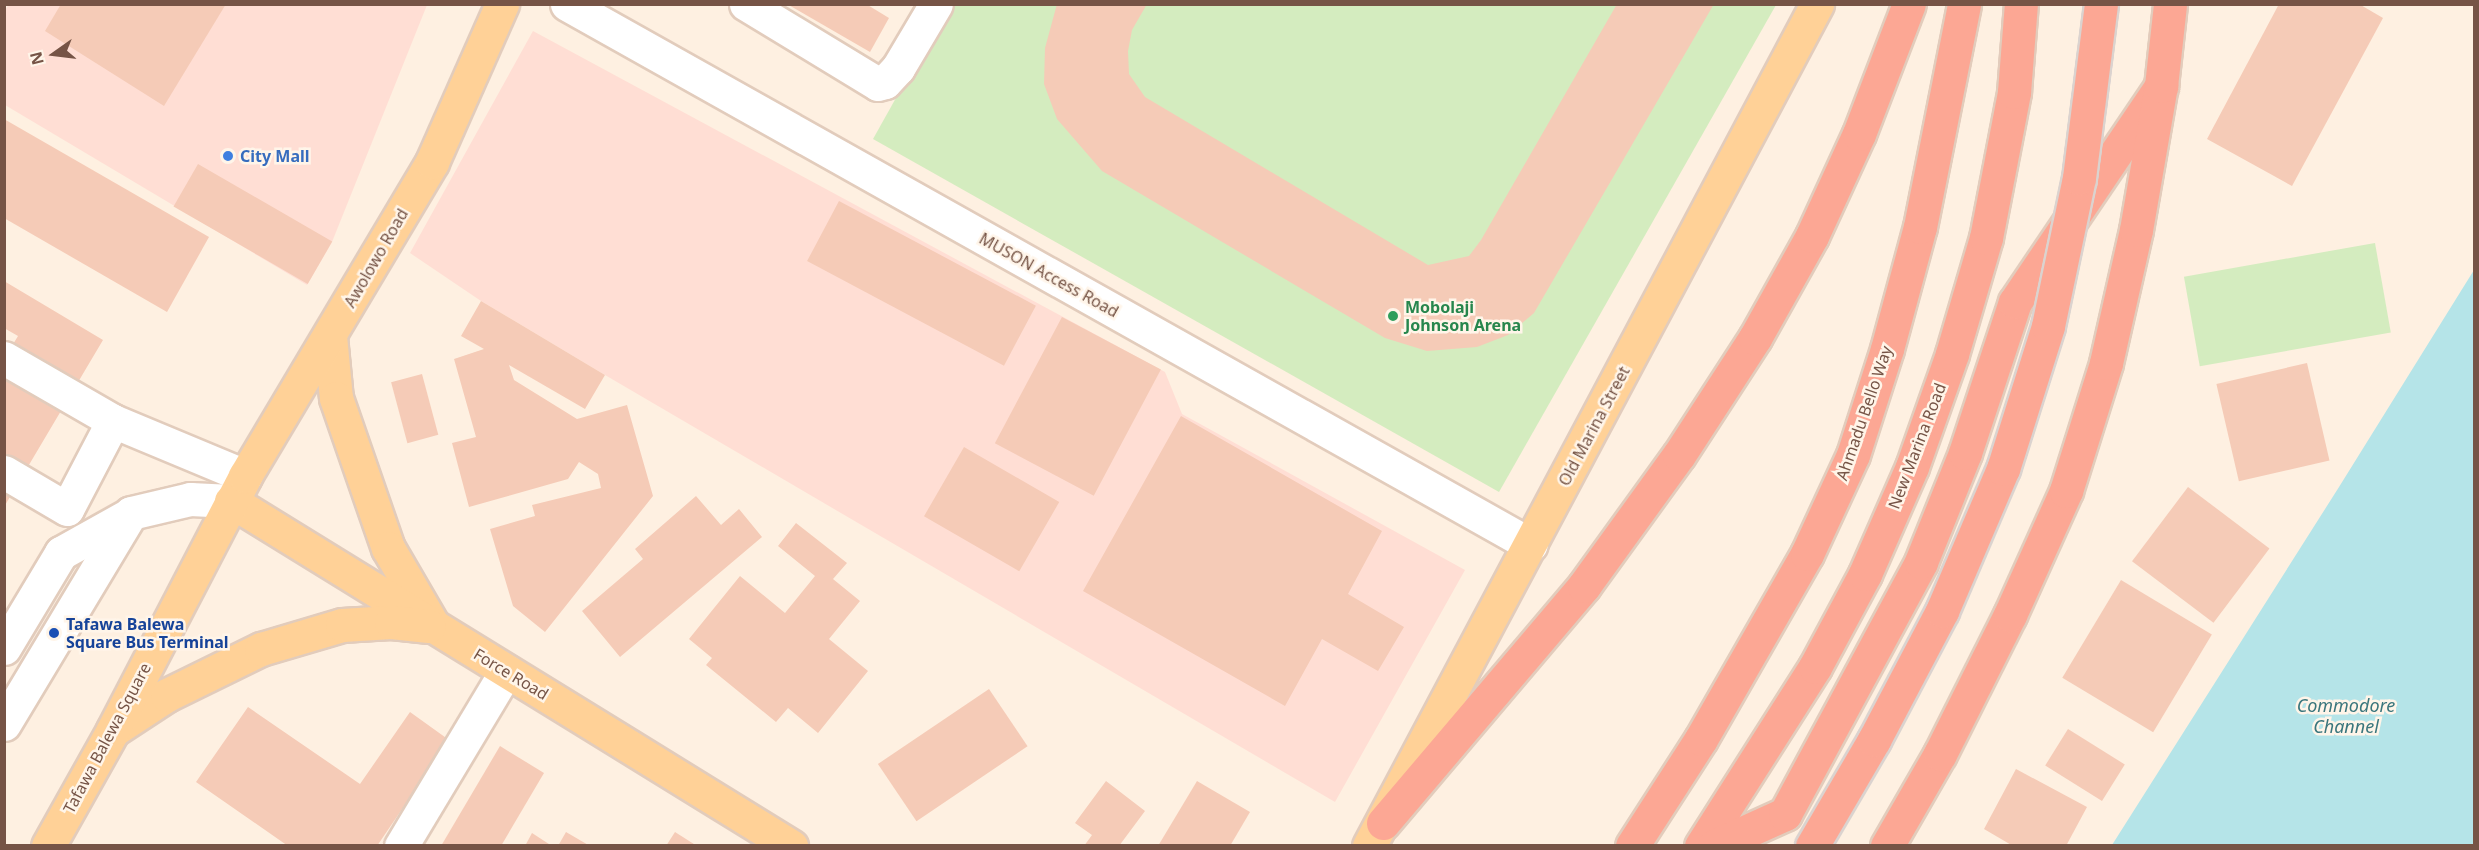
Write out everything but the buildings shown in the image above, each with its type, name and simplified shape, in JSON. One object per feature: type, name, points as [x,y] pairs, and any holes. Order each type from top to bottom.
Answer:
[{"type":"highway","points":[[1376,834],[1584,586],[1679,455],[1755,338],[1807,246],[1859,134],[1910,4]]},
{"type":"highway","name":"Ahmadu Bello Way","points":[[1632,846],[1701,739],[1807,554],[1853,455],[1887,349],[1917,238],[1964,4]]},
{"type":"highway","name":"New Marina Road","points":[[1701,846],[1815,667],[1865,574],[1912,467],[1952,354],[1986,238],[2014,92],[2021,4]]},
{"type":"highway","points":[[1812,846],[1942,610],[2002,469],[2050,314],[2079,178],[2101,4]]},
{"type":"highway","points":[[1887,846],[1940,754],[2010,615],[2066,491],[2106,363],[2136,230],[2161,86],[2170,4]]},
{"type":"highway","points":[[1714,846],[1785,814],[1921,562],[1965,453],[2014,302],[2161,86]]},
{"type":"main road","name":"Awolowo Road","points":[[238,489],[432,162],[502,4]]},
{"type":"main road","name":"Old Marina Street","points":[[1376,834],[1817,4]]},
{"type":"main road","points":[[330,336],[336,398],[388,548],[434,627]]},
{"type":"main road","name":"Force Road","points":[[238,489],[434,627],[792,846]]},
{"type":"main road","name":"Tafawa Balewa Square","points":[[48,846],[113,730],[238,489]]},
{"type":"main road","points":[[113,730],[167,694],[261,649],[342,625],[391,622],[434,627]]},
{"type":"lane","name":"MUSON Access Road","points":[[567,4],[1531,545]]},
{"type":"lane","points":[[746,4],[878,84],[885,82],[898,68],[936,4]]},
{"type":"lane","points":[[4,358],[113,422],[238,489]]},
{"type":"lane","points":[[4,472],[68,509],[113,422]]},
{"type":"lane","points":[[4,648],[62,553],[131,513],[238,489]]},
{"type":"lane","points":[[4,724],[131,513]]},
{"type":"lane","points":[[401,846],[506,671]]},
{"type":"shaded area","name":"City Mall","points":[[9,4],[427,5],[332,242],[307,285],[5,105],[4,12]]},
{"type":"shaded area","points":[[533,31],[1165,372],[1182,414],[1465,570],[1335,802],[605,375],[481,301],[410,253]]},
{"type":"green space","name":"Mobolaji Johnson Arena","points":[[948,5],[1776,5],[1499,492],[873,139]]},
{"type":"green space","points":[[2375,243],[2391,333],[2200,366],[2184,277]]},
{"type":"water","name":"Commodore Channel","points":[[2474,270],[2474,845],[2112,845],[2339,487]]},
{"type":"place","name":"City Mall","points":[[228,156]]},
{"type":"place","name":"Mobolaji Johnson Arena","points":[[1393,316]]},
{"type":"place","name":"Tafawa Balewa Square Bus Terminal","points":[[54,633]]}]
